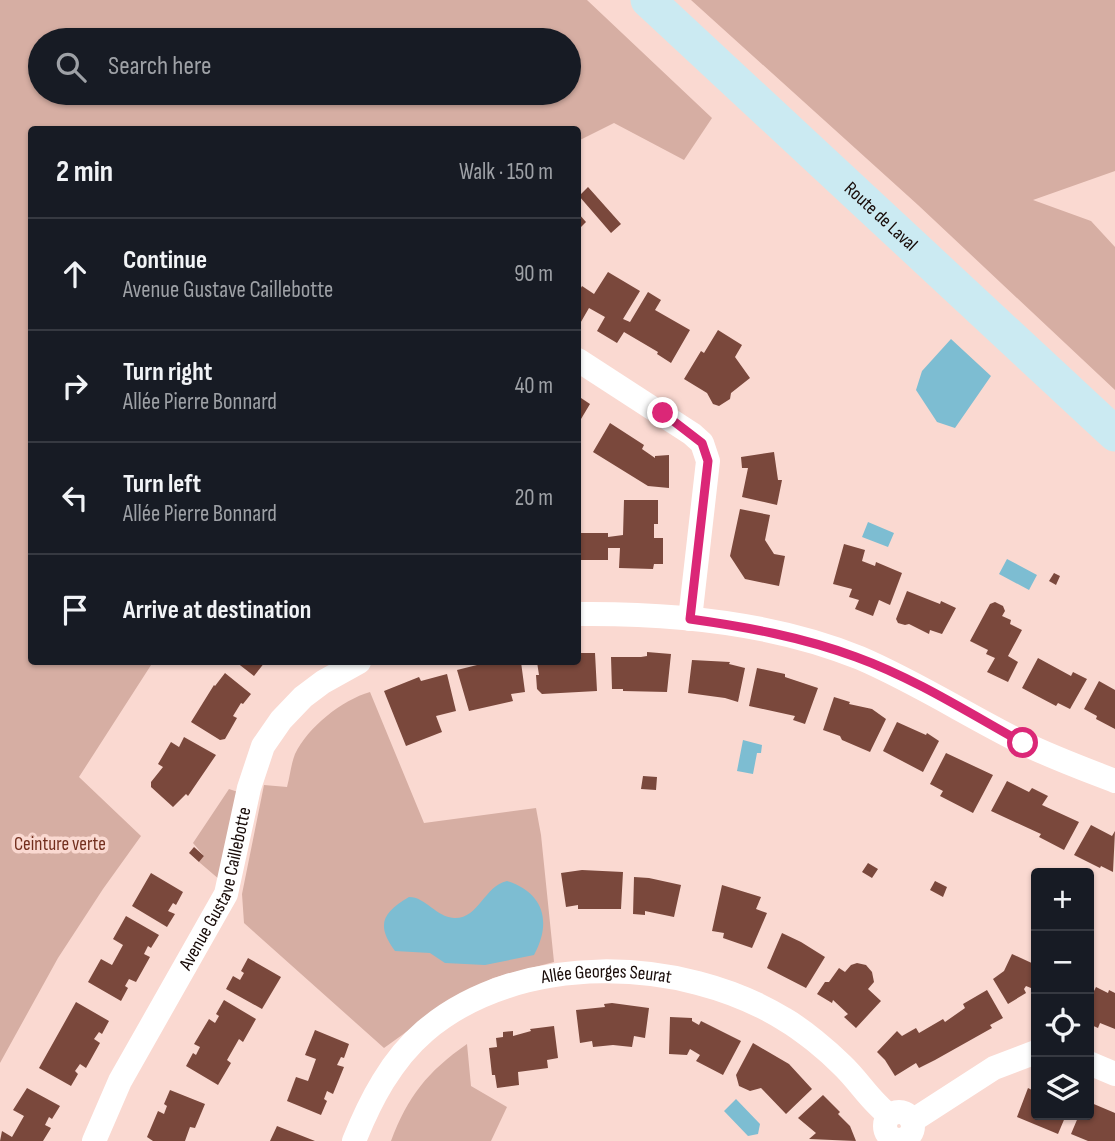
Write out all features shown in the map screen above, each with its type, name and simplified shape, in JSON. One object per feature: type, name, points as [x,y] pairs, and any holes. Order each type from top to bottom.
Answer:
[{"type":"main road","name":"Route de Laval","points":[[648,0],[1115,434]]},
{"type":"street","points":[[581,362],[663,413],[702,443],[708,461],[690,619]]},
{"type":"street","points":[[581,614],[650,614],[759,629],[811,642],[859,658],[913,683],[1023,743],[1115,781]]},
{"type":"street","name":"Avenue Gustave Caillebotte","points":[[94,1141],[120,1081],[226,894],[249,788],[263,746],[281,720],[303,697],[354,665]]},
{"type":"street","name":"Allée Georges Seurat","points":[[354,1141],[366,1111],[396,1060],[426,1030],[484,993],[566,973],[640,971],[719,988],[785,1019],[842,1065],[901,1129]]},
{"type":"street","points":[[901,1129],[994,1068],[1031,1054]]},
{"type":"street","points":[[1094,1065],[1115,1074]]},
{"type":"green space","name":"Ceinture verte","points":[[0,0],[587,0],[712,118],[684,160],[614,123],[581,140],[581,126],[28,126],[28,665],[151,665],[79,777],[141,836],[58,958],[0,1063]]},
{"type":"green space","points":[[691,0],[1115,0],[1115,171],[1033,200],[1091,221],[1115,247],[1115,390],[918,205]]},
{"type":"green space","points":[[370,692],[424,823],[536,808],[554,962],[493,978],[441,1007],[384,1048],[244,923],[242,894],[264,785],[287,787],[295,754],[308,734],[337,708]]},
{"type":"green space","points":[[229,789],[238,792],[220,880],[199,862],[204,856],[193,843]]},
{"type":"green space","points":[[467,1044],[471,1086],[507,1107],[491,1141],[391,1141],[404,1111],[420,1086]]},
{"type":"water","points":[[951,339],[991,376],[955,428],[937,422],[916,390],[922,371]]},
{"type":"water","points":[[868,522],[894,533],[888,547],[862,537]]},
{"type":"water","points":[[1007,559],[1037,575],[1029,590],[999,574]]},
{"type":"water","points":[[743,740],[762,745],[761,753],[757,753],[753,774],[737,771]]},
{"type":"water","points":[[507,881],[529,893],[541,910],[543,931],[534,955],[485,965],[445,963],[430,953],[395,951],[385,934],[388,914],[409,897],[421,900],[448,917],[463,917],[476,908],[499,884]]},
{"type":"water","points":[[736,1099],[760,1124],[758,1134],[748,1136],[724,1111]]},
{"type":"building","points":[[588,187],[621,224],[611,233],[581,198],[581,194]]},
{"type":"building","points":[[608,272],[640,291],[623,319],[630,322],[648,292],[661,300],[655,310],[690,330],[671,363],[624,332],[617,343],[597,331],[605,317],[589,308],[581,322],[581,288],[594,294]]},
{"type":"building","points":[[718,330],[742,345],[735,357],[750,378],[731,393],[730,399],[719,406],[713,404],[707,393],[684,379]]},
{"type":"building","points":[[581,398],[590,404],[581,419]]},
{"type":"building","points":[[610,423],[644,445],[642,449],[655,458],[669,455],[669,488],[648,486],[593,452]]},
{"type":"building","points":[[774,452],[778,480],[782,480],[777,505],[742,497],[748,468],[742,468],[741,457]]},
{"type":"building","points":[[624,500],[658,500],[658,524],[654,524],[654,538],[663,538],[663,564],[654,564],[653,569],[619,568],[620,548],[608,548],[608,560],[581,560],[581,533],[608,533],[608,537],[623,535]]},
{"type":"building","points":[[740,509],[770,515],[765,540],[774,554],[785,556],[779,586],[745,579],[730,556]]},
{"type":"building","points":[[844,544],[865,550],[862,561],[875,566],[876,562],[902,573],[890,605],[879,600],[873,616],[855,609],[859,600],[849,597],[852,589],[833,584]]},
{"type":"building","points":[[1054,573],[1060,576],[1056,585],[1049,581]]},
{"type":"building","points":[[907,591],[956,608],[942,634],[930,630],[929,634],[909,624],[898,623],[896,619]]},
{"type":"building","points":[[995,602],[1003,606],[1005,611],[1002,616],[1022,630],[1008,656],[1018,662],[1008,682],[987,672],[995,658],[986,654],[988,650],[970,641],[990,604]]},
{"type":"building","points":[[647,652],[671,654],[667,692],[612,689],[611,657],[641,657],[647,656]]},
{"type":"building","points":[[581,653],[595,653],[597,691],[542,694],[537,689],[536,675],[539,675],[537,665],[581,665]]},
{"type":"building","points":[[1038,658],[1071,676],[1073,672],[1087,679],[1070,709],[1058,703],[1056,706],[1022,688]]},
{"type":"building","points":[[692,660],[730,662],[729,664],[745,668],[738,702],[688,693]]},
{"type":"building","points":[[240,665],[263,665],[254,676]]},
{"type":"building","points":[[477,665],[521,665],[525,692],[511,694],[513,701],[469,711],[457,670]]},
{"type":"building","points":[[757,668],[785,674],[785,677],[818,688],[805,724],[793,720],[795,716],[749,706]]},
{"type":"building","points":[[225,673],[251,694],[233,716],[237,718],[225,739],[220,740],[191,722],[214,685]]},
{"type":"building","points":[[447,674],[456,711],[436,716],[442,732],[406,746],[384,691],[419,677],[421,681]]},
{"type":"building","points":[[1099,681],[1115,690],[1115,729],[1084,709]]},
{"type":"building","points":[[834,697],[850,702],[849,704],[872,709],[886,719],[870,752],[823,730]]},
{"type":"building","points":[[897,722],[926,735],[927,733],[939,741],[923,772],[883,751]]},
{"type":"building","points":[[184,737],[216,755],[188,796],[186,794],[173,807],[151,787],[151,782],[163,767],[158,764],[171,742],[179,747]]},
{"type":"building","points":[[946,753],[993,775],[973,813],[940,796],[943,791],[930,784]]},
{"type":"building","points":[[643,776],[657,777],[656,790],[641,789]]},
{"type":"building","points":[[1007,781],[1029,792],[1032,788],[1048,796],[1042,805],[1079,822],[1064,850],[1039,837],[1041,834],[991,811]]},
{"type":"building","points":[[1091,825],[1112,836],[1115,831],[1113,872],[1074,855]]},
{"type":"building","points":[[194,847],[204,856],[199,862],[189,853]]},
{"type":"building","points":[[868,863],[878,869],[872,878],[862,872]]},
{"type":"building","points":[[582,870],[623,872],[621,909],[578,909],[578,905],[566,907],[561,873]]},
{"type":"building","points":[[151,873],[183,892],[176,905],[173,903],[168,911],[175,914],[167,927],[132,906]]},
{"type":"building","points":[[634,877],[681,885],[674,917],[645,911],[645,915],[633,914]]},
{"type":"building","points":[[935,881],[947,887],[943,897],[930,890]]},
{"type":"building","points":[[722,885],[761,897],[756,909],[767,913],[752,948],[723,938],[724,933],[712,931]]},
{"type":"building","points":[[126,916],[159,935],[144,954],[150,957],[136,982],[129,979],[125,986],[128,988],[121,1001],[88,982],[101,959],[112,965],[123,945],[113,939]]},
{"type":"building","points":[[782,933],[825,957],[806,988],[767,968]]},
{"type":"building","points":[[1012,954],[1031,963],[1031,988],[1026,986],[1026,993],[1008,1004],[993,979],[1004,971]]},
{"type":"building","points":[[248,958],[281,977],[262,1009],[226,989],[233,976],[240,980],[244,973],[241,971]]},
{"type":"building","points":[[857,963],[866,965],[872,972],[874,982],[868,989],[881,1001],[856,1028],[844,1017],[848,1014],[833,1000],[832,1003],[817,994],[839,968],[845,972]]},
{"type":"building","points":[[1096,987],[1108,993],[1109,990],[1115,993],[1115,1029],[1100,1023],[1098,1028],[1094,1026]]},
{"type":"building","points":[[987,990],[1003,1018],[990,1025],[992,1028],[919,1068],[916,1063],[895,1076],[877,1052],[897,1031],[902,1036],[916,1028],[919,1033],[943,1019],[945,1022],[965,1008],[963,1004]]},
{"type":"building","points":[[224,1000],[256,1019],[243,1042],[239,1039],[227,1060],[231,1063],[218,1085],[186,1066],[200,1047],[194,1044],[209,1019],[215,1023],[219,1016],[216,1014]]},
{"type":"building","points":[[76,1002],[109,1021],[102,1034],[99,1032],[94,1039],[100,1043],[86,1068],[80,1064],[75,1071],[78,1074],[71,1086],[39,1068]]},
{"type":"building","points":[[604,1004],[649,1008],[645,1038],[634,1036],[632,1047],[593,1047],[592,1041],[580,1043],[576,1010],[605,1007]]},
{"type":"building","points":[[670,1017],[692,1018],[692,1021],[699,1025],[701,1021],[741,1041],[723,1075],[696,1061],[700,1055],[690,1049],[687,1055],[669,1054]]},
{"type":"building","points":[[554,1026],[558,1058],[547,1060],[548,1068],[518,1072],[519,1085],[497,1088],[495,1075],[492,1075],[489,1048],[497,1047],[496,1038],[503,1037],[503,1032],[513,1031],[513,1036],[531,1031],[530,1029]]},
{"type":"building","points":[[315,1030],[349,1044],[344,1058],[341,1057],[337,1065],[344,1067],[333,1094],[327,1091],[324,1099],[327,1101],[321,1115],[287,1101],[296,1077],[308,1081],[316,1059],[305,1055]]},
{"type":"building","points":[[753,1043],[789,1064],[812,1089],[786,1114],[761,1088],[750,1091],[739,1086],[736,1075]]},
{"type":"building","points":[[27,1088],[60,1106],[45,1125],[51,1128],[43,1141],[0,1141],[2,1131],[12,1137],[24,1116],[13,1110]]},
{"type":"building","points":[[1028,1088],[1031,1090],[1031,1120],[1064,1120],[1058,1134],[1017,1117]]},
{"type":"building","points":[[170,1090],[205,1104],[195,1128],[190,1127],[185,1141],[153,1141],[147,1137],[158,1111],[164,1114],[167,1106],[164,1104]]},
{"type":"building","points":[[823,1095],[840,1112],[838,1114],[850,1126],[856,1141],[809,1139],[816,1133],[798,1118]]},
{"type":"building","points":[[1094,1104],[1115,1113],[1115,1141],[1088,1141],[1071,1134],[1077,1120],[1094,1120]]},
{"type":"building","points":[[277,1126],[315,1141],[270,1141]]},
{"type":"route","points":[[663,413],[702,443],[708,461],[690,619],[759,629],[859,658],[913,683],[1023,743]]}]
